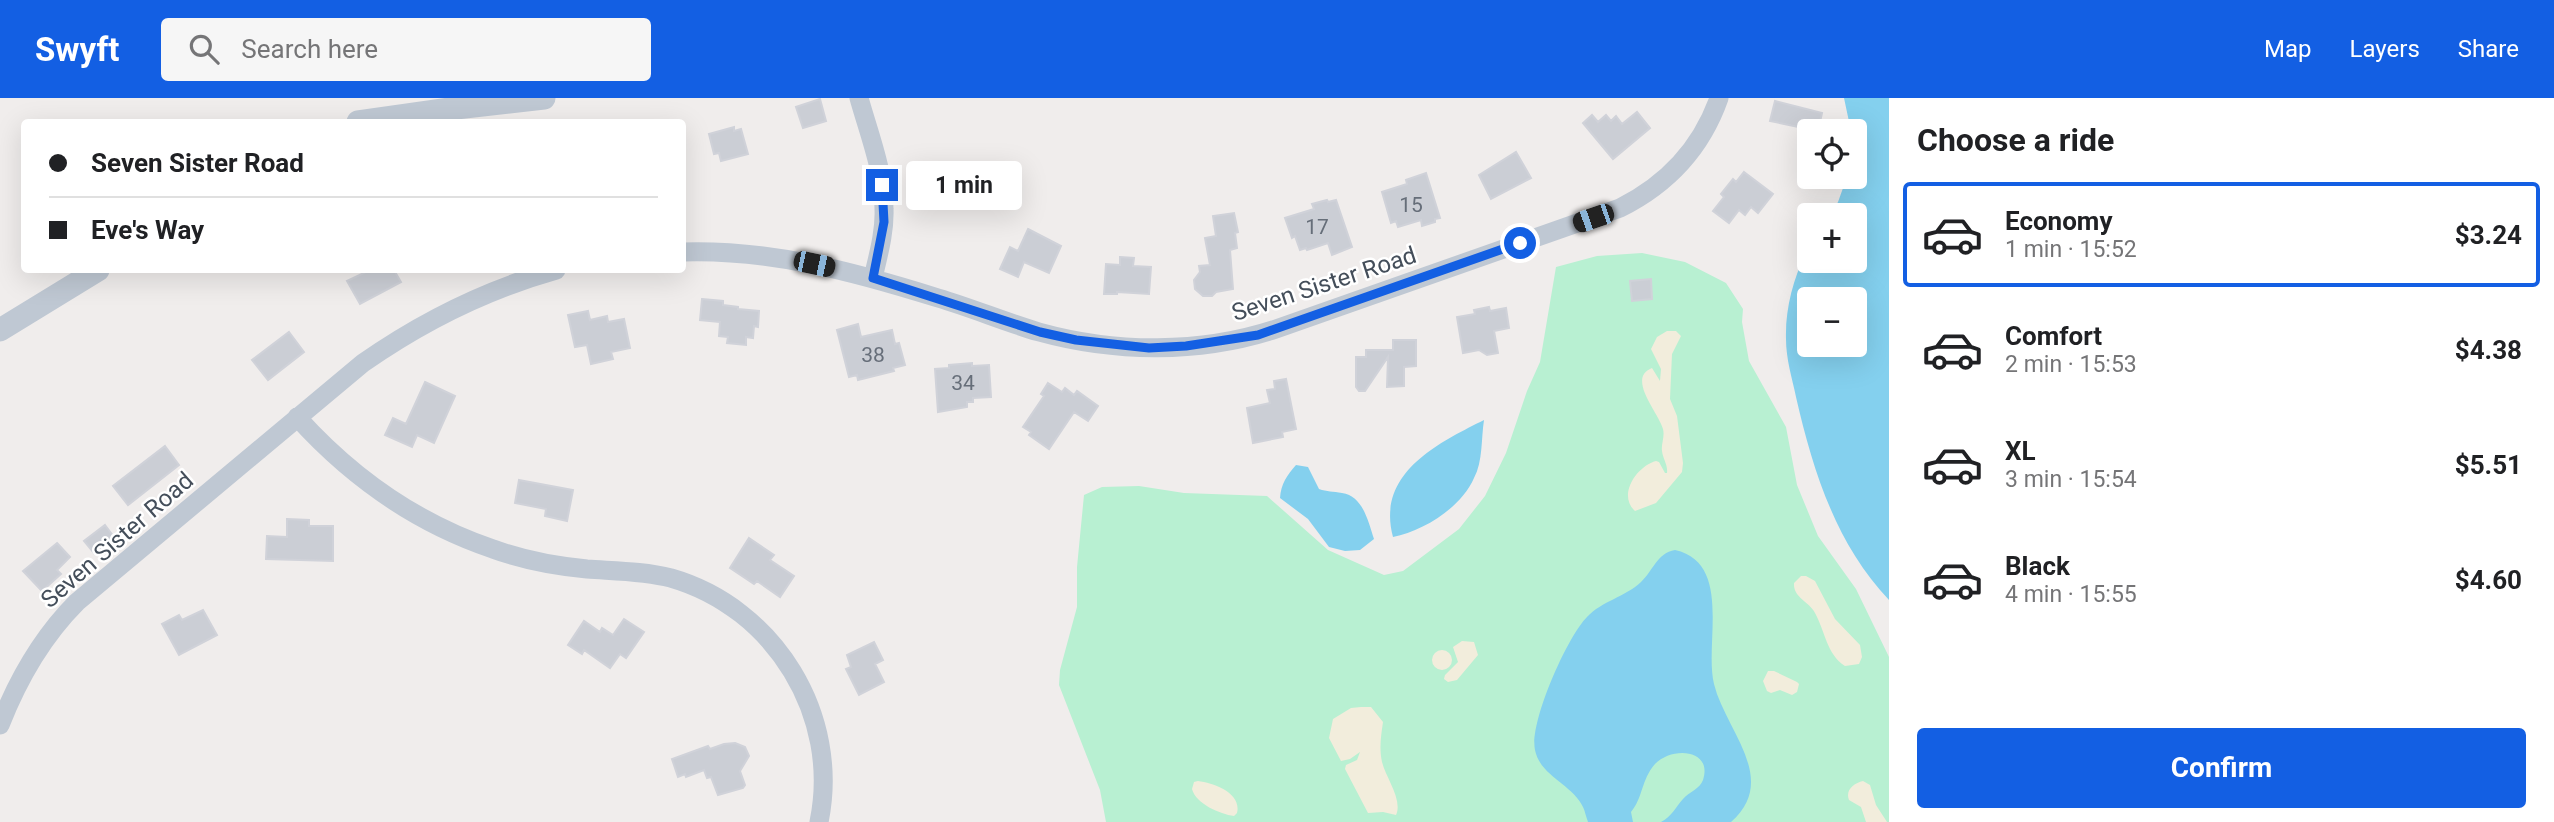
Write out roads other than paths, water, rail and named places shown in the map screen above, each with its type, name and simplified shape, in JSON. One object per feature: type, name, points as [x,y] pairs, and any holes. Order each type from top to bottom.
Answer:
[{"type":"street","points":[[379,119],[544,98]]},
{"type":"street","points":[[859,98],[884,197],[882,235],[873,278]]},
{"type":"street","name":"Seven Sister Road","points":[[686,252],[747,253],[873,278],[1040,332],[1076,340],[1149,348],[1186,346],[1258,335],[1607,214],[1633,202],[1669,177],[1689,156],[1705,131],[1719,98]]},
{"type":"street","points":[[0,330],[93,273]]},
{"type":"street","name":"Seven Sister Road","points":[[0,726],[33,656],[65,614],[297,417],[363,363],[439,314],[480,295],[547,273]]},
{"type":"street","points":[[297,417],[321,444],[374,488],[402,507],[463,538],[495,550],[562,566],[654,574],[671,578],[705,591],[736,609],[763,633],[786,660],[810,708],[822,760],[823,795],[819,822]]},
{"type":"water","points":[[1844,98],[1889,98],[1889,600],[1854,555],[1829,505],[1810,452],[1786,346],[1789,302],[1797,273],[1867,273],[1867,203],[1838,202],[1843,189],[1867,189],[1867,119],[1848,119]]},
{"type":"water","points":[[1484,420],[1479,464],[1468,489],[1451,508],[1428,524],[1393,537],[1390,515],[1393,496],[1402,479],[1414,464],[1430,451]]},
{"type":"water","points":[[1296,465],[1308,467],[1319,489],[1342,493],[1355,499],[1364,510],[1374,539],[1360,550],[1345,551],[1329,547],[1308,519],[1280,498],[1285,480]]},
{"type":"water","points":[[1675,550],[1693,558],[1704,571],[1710,588],[1714,684],[1745,754],[1751,789],[1745,806],[1731,822],[1661,822],[1703,780],[1705,770],[1702,762],[1697,757],[1680,753],[1662,758],[1650,770],[1631,812],[1633,822],[1588,822],[1578,799],[1543,767],[1538,759],[1535,737],[1544,701],[1560,661],[1587,617],[1635,587],[1659,559]]}]
